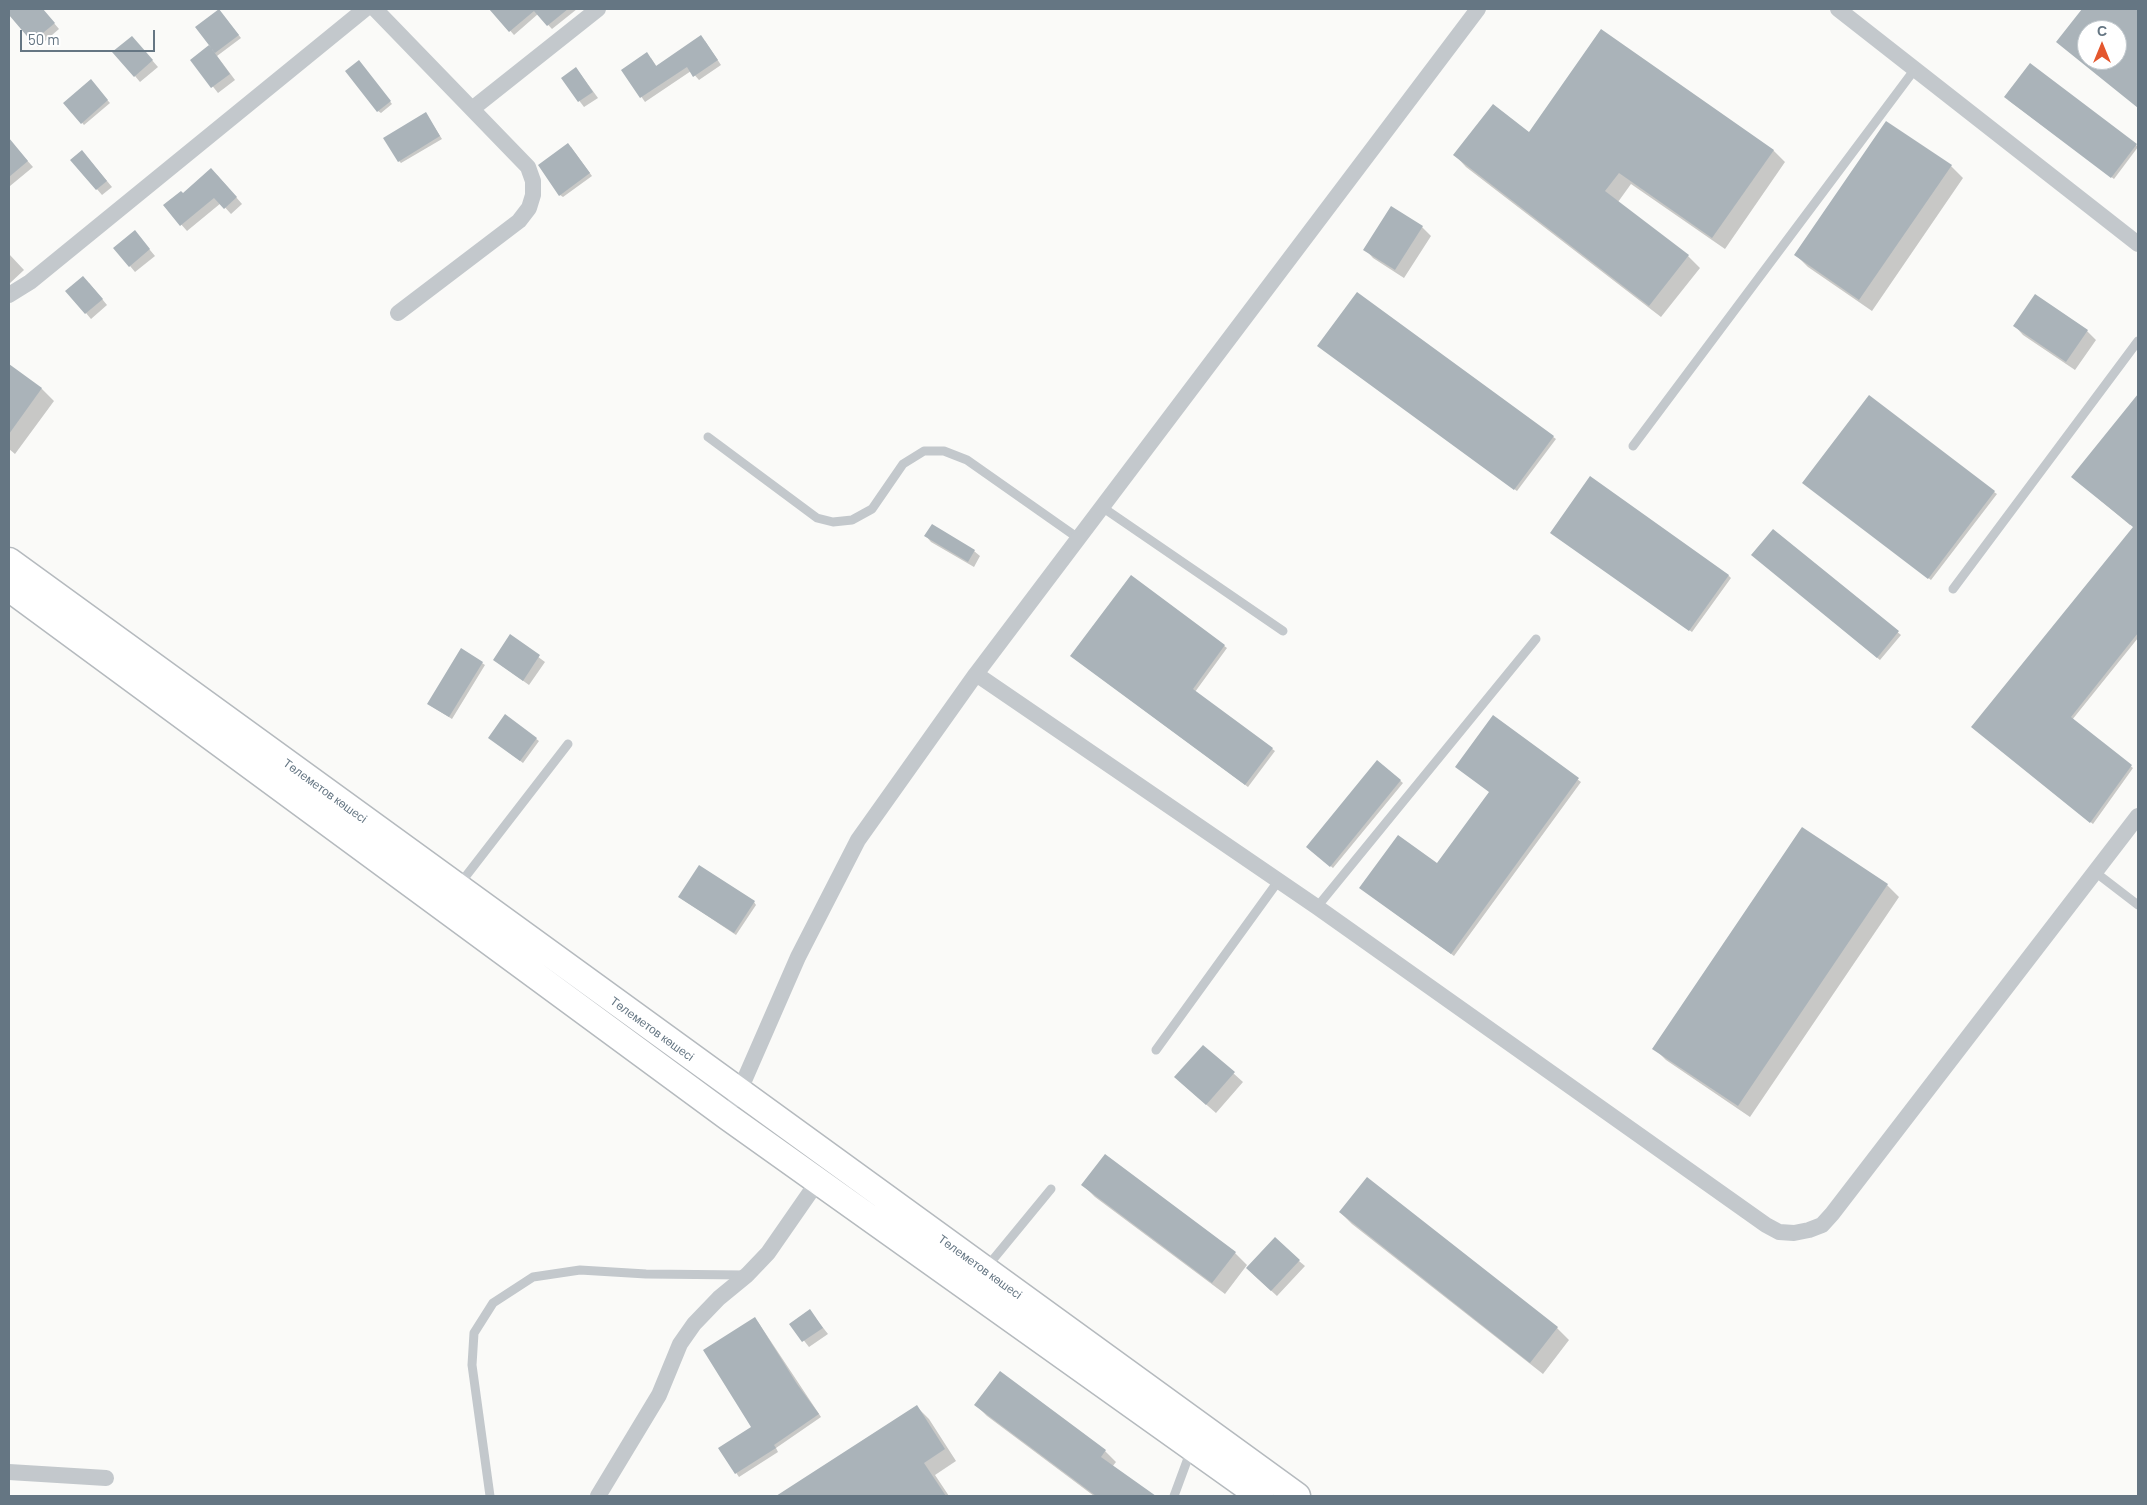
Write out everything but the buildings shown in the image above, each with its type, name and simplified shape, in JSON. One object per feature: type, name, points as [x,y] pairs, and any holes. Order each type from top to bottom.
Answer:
[{"type":"main road","name":"Төлеметов көшесі","points":[[9,561],[739,1093],[1297,1496]]},
{"type":"main road","name":"Төлеметов көшесі","points":[[9,588],[728,1117],[1260,1496]]},
{"type":"street","points":[[9,295],[30,282],[365,9]]},
{"type":"street","points":[[375,9],[528,167],[533,181],[533,195],[529,208],[519,221],[398,313]]},
{"type":"street","points":[[472,109],[598,9]]},
{"type":"street","points":[[728,1117],[798,957],[858,840],[976,674],[1478,9]]},
{"type":"street","points":[[1838,9],[2138,244]]},
{"type":"street","points":[[976,674],[1279,880],[1766,1225],[1779,1232],[1810,1230],[1822,1225],[1832,1214],[2138,816]]},
{"type":"street","points":[[598,1496],[659,1395],[680,1344],[694,1324],[719,1298],[747,1275],[768,1253],[818,1181]]},
{"type":"street","points":[[9,1472],[106,1478]]},
{"type":"lane","points":[[1633,446],[1915,69]]},
{"type":"lane","points":[[1953,590],[2138,340]]},
{"type":"lane","points":[[708,437],[817,518],[832,522],[852,520],[872,509],[903,464],[924,452],[944,452],[967,460],[1078,538]]},
{"type":"lane","points":[[1102,507],[1283,631]]},
{"type":"lane","points":[[1317,907],[1536,639]]},
{"type":"lane","points":[[457,887],[568,744]]},
{"type":"lane","points":[[2094,872],[2138,906]]},
{"type":"lane","points":[[1156,1050],[1279,880]]},
{"type":"lane","points":[[984,1270],[1051,1190]]},
{"type":"lane","points":[[490,1496],[472,1365],[474,1334],[493,1303],[533,1277],[580,1270],[646,1274],[747,1275]]},
{"type":"lane","points":[[1174,1496],[1192,1448]]}]
